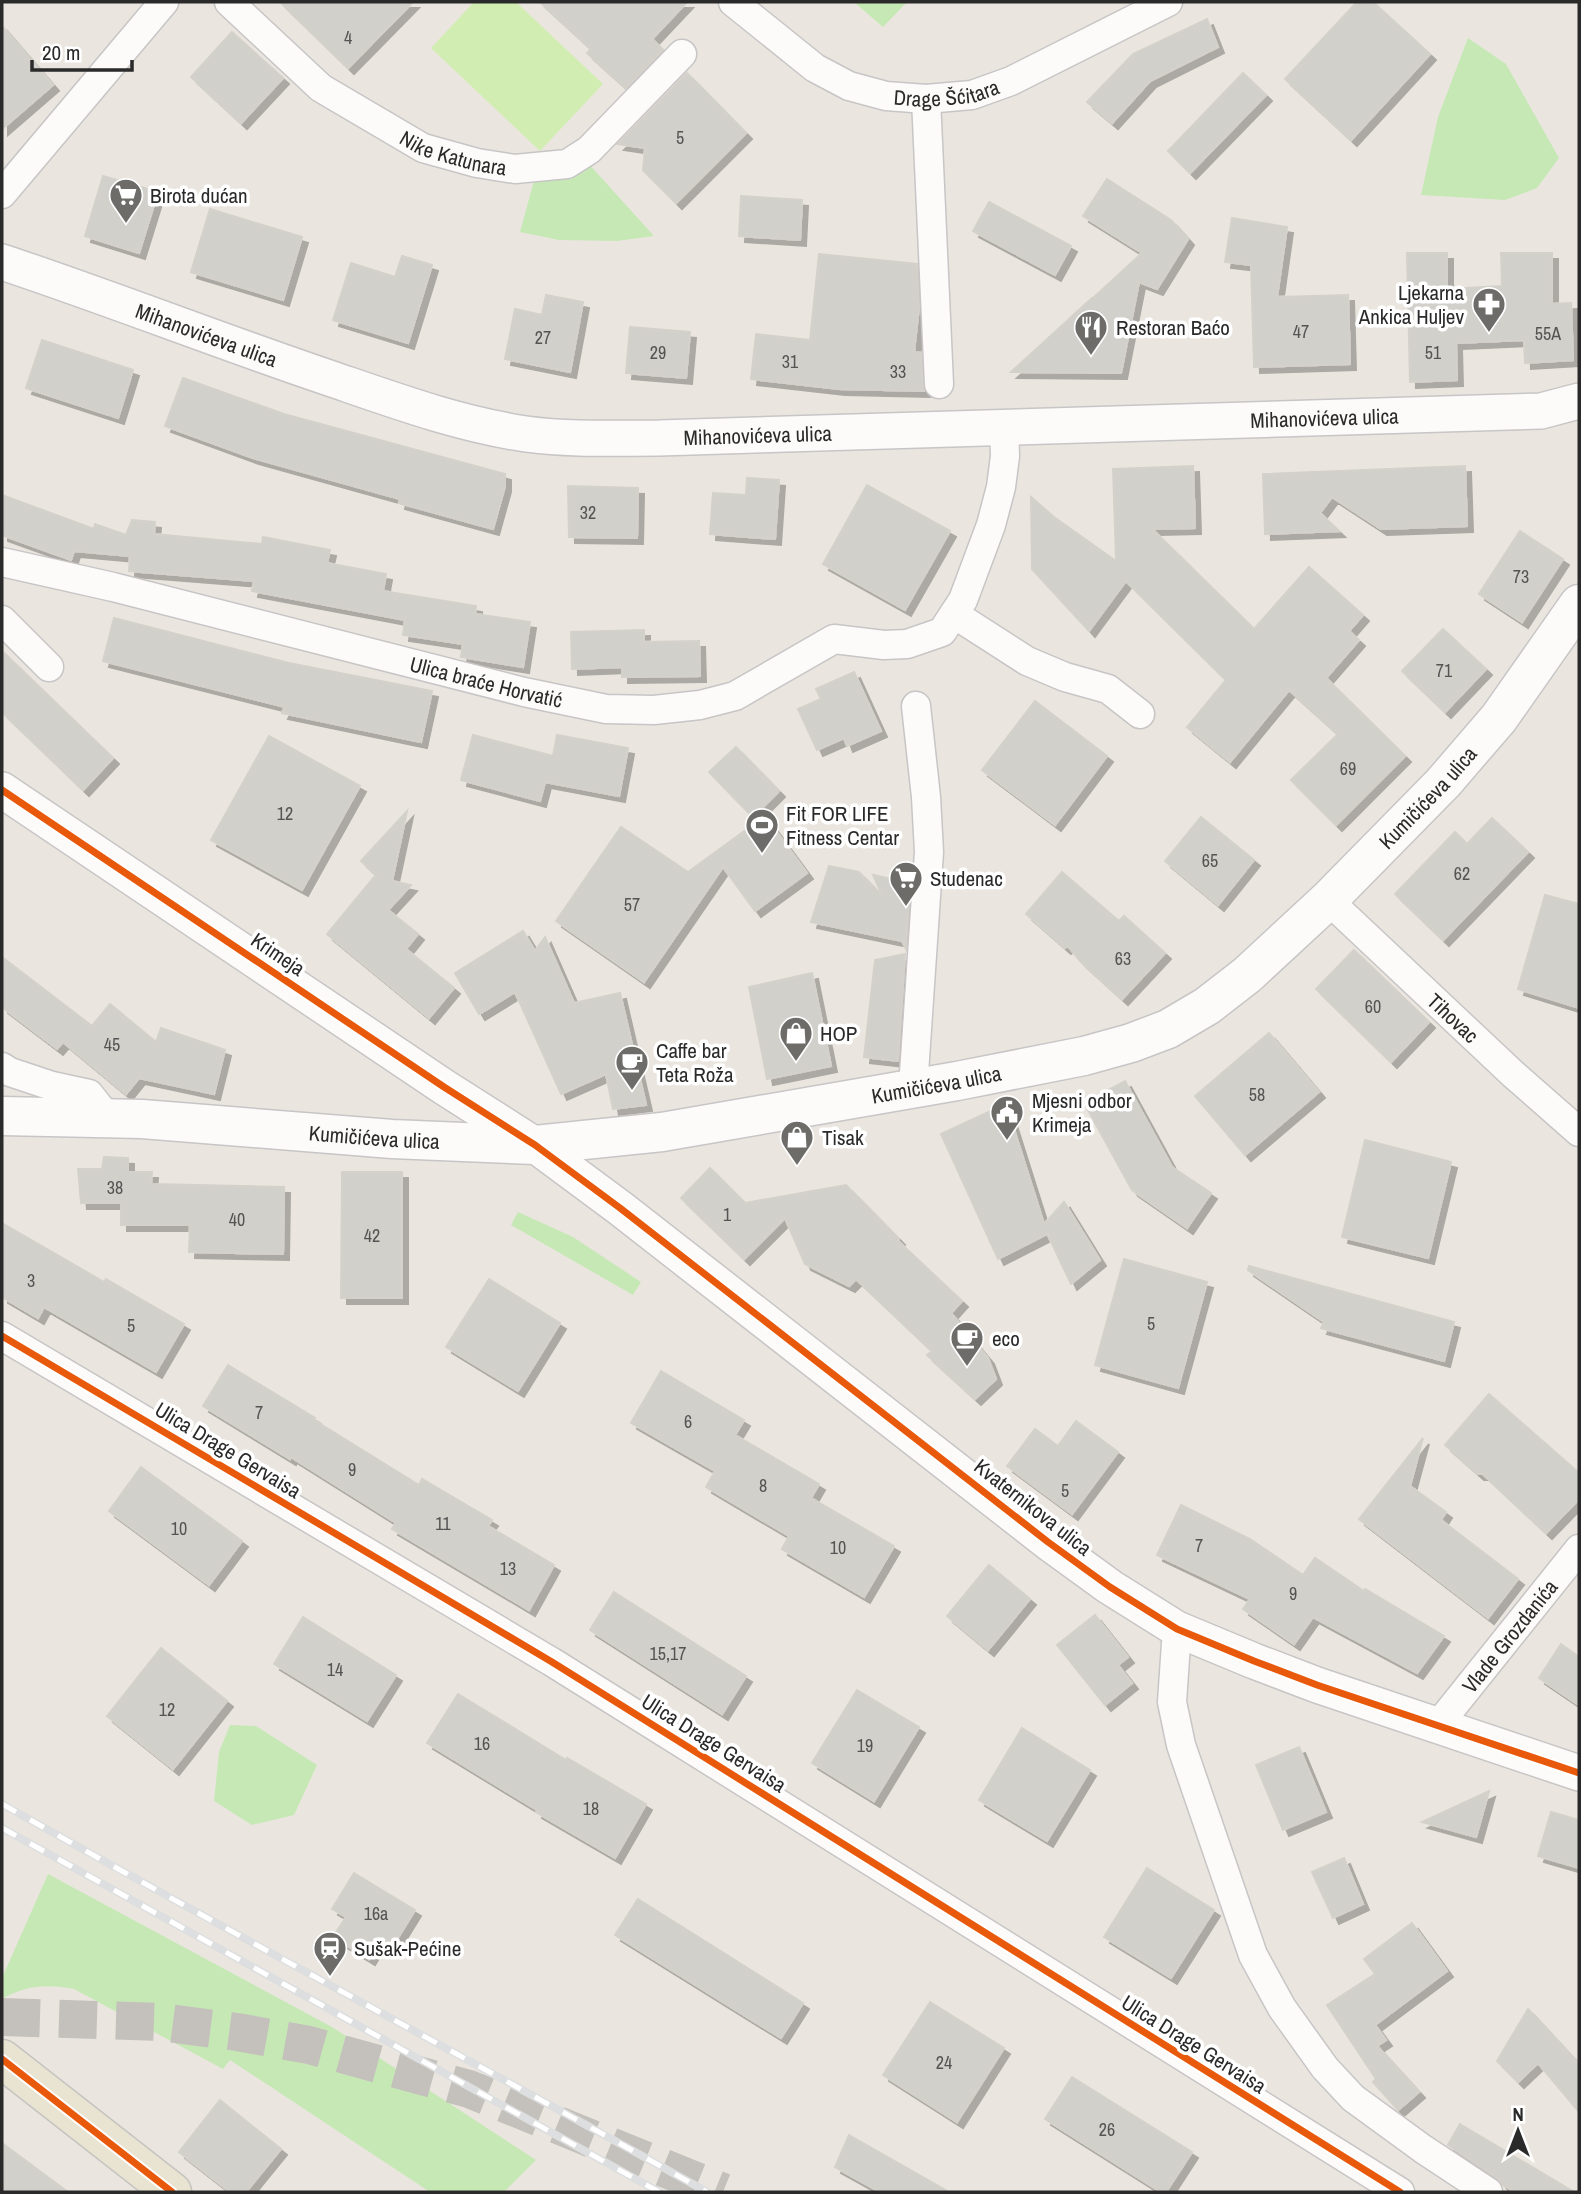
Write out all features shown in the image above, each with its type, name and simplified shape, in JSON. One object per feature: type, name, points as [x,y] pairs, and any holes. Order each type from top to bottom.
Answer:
[{"type":"main road","name":"Kumičićeva ulica","points":[[2,1116],[108,1118],[392,1139],[535,1145],[662,1132],[1084,1056],[1131,1043],[1168,1029],[1207,1006],[1247,975],[1328,900],[1443,783],[1499,718],[1579,604]]},
{"type":"main road","points":[[2,2059],[172,2192]]},
{"type":"street","points":[[2,194],[164,2]]},
{"type":"street","name":"Nike Katunara","points":[[229,2],[321,88],[423,148],[477,163],[515,169],[567,164],[589,150],[682,54]]},
{"type":"street","name":"Drage Šćitara","points":[[733,2],[815,68],[849,86],[886,96],[926,99],[972,95],[1011,81],[1168,2]]},
{"type":"street","points":[[926,99],[939,384]]},
{"type":"street","name":"Mihanovićeva ulica","points":[[2,262],[418,409],[486,427],[570,438],[659,438],[1541,411],[1579,401]]},
{"type":"street","name":"Mihanovićeva ulica","points":[[1541,411],[1579,421]]},
{"type":"street","name":"Ulica braće Horvatić","points":[[2,562],[113,587],[524,692],[607,709],[654,710],[700,705],[735,696],[834,639],[884,645],[907,643],[942,632],[962,600],[991,525],[1001,487],[1005,456],[1004,426]]},
{"type":"street","points":[[954,614],[1027,661],[1065,677],[1108,689],[1140,713]]},
{"type":"street","points":[[2,620],[49,667]]},
{"type":"street","points":[[913,1088],[929,852],[916,706]]},
{"type":"street","name":"Krimeja","points":[[2,790],[444,1087],[535,1145]]},
{"type":"street","name":"Tihovac","points":[[1328,900],[1513,1074],[1579,1132]]},
{"type":"street","points":[[2,1067],[52,1086],[89,1094],[108,1118]]},
{"type":"street","name":"Kvaternikova ulica","points":[[535,1145],[620,1208],[1048,1542],[1110,1587],[1177,1629],[1304,1680],[1579,1773]]},
{"type":"street","name":"Ulica Drage Gervaisa","points":[[2,1336],[552,1662],[1400,2192]]},
{"type":"street","name":"Vlade Grozdanića","points":[[1438,1725],[1579,1549]]},
{"type":"street","points":[[1177,1629],[1172,1702],[1181,1745],[1253,1955],[1282,2008],[1325,2068],[1353,2098],[1423,2149],[1489,2192]]},
{"type":"green space","points":[[474,2],[516,2],[603,84],[540,151],[431,48]]},
{"type":"green space","points":[[854,2],[907,2],[883,27]]},
{"type":"green space","points":[[1468,38],[1506,64],[1559,158],[1537,188],[1505,200],[1421,195],[1438,117]]},
{"type":"green space","points":[[588,163],[654,236],[617,241],[559,240],[520,232],[535,177]]},
{"type":"green space","points":[[518,1212],[573,1237],[641,1282],[633,1295],[511,1225]]},
{"type":"green space","points":[[230,1725],[256,1726],[317,1765],[294,1815],[252,1825],[214,1801],[219,1752]]},
{"type":"green space","points":[[48,1874],[332,2027],[536,2160],[504,2192],[430,2192],[230,2060],[223,2069],[74,1989],[37,1987],[2,1999],[2,1978]]},
{"type":"building","points":[[280,2],[413,2],[348,68]]},
{"type":"building","points":[[540,2],[687,2],[652,39],[663,50],[626,88],[587,53],[591,49]]},
{"type":"building","points":[[1357,2],[1373,2],[1430,54],[1351,140],[1285,79]]},
{"type":"building","points":[[1207,19],[1218,47],[1150,81],[1112,123],[1087,102],[1133,54]]},
{"type":"building","points":[[2,26],[53,85],[2,129]]},
{"type":"building","points":[[232,32],[283,78],[241,123],[191,77]]},
{"type":"building","points":[[687,73],[746,133],[676,203],[643,170],[645,148],[618,144]]},
{"type":"building","points":[[1243,73],[1266,95],[1190,173],[1168,151]]},
{"type":"building","points":[[103,176],[158,192],[139,253],[85,236]]},
{"type":"building","points":[[1107,179],[1171,220],[1188,239],[1157,289],[1139,282],[1121,373],[1011,372],[1092,298],[1097,298],[1094,297],[1142,253],[1083,216]]},
{"type":"building","points":[[741,196],[802,200],[800,240],[739,236]]},
{"type":"building","points":[[989,202],[1071,246],[1055,275],[973,231]]},
{"type":"building","points":[[210,209],[302,237],[283,300],[191,272]]},
{"type":"building","points":[[1232,218],[1287,227],[1277,297],[1348,295],[1350,364],[1254,367],[1251,265],[1225,262]]},
{"type":"building","points":[[1407,253],[1447,253],[1447,289],[1502,286],[1501,253],[1552,253],[1552,304],[1571,303],[1573,360],[1525,363],[1524,340],[1456,343],[1457,380],[1410,382]]},
{"type":"building","points":[[819,254],[917,264],[919,307],[914,352],[921,353],[924,391],[839,389],[751,379],[756,334],[810,340]]},
{"type":"building","points":[[402,256],[432,265],[408,343],[333,320],[351,263],[395,277]]},
{"type":"building","points":[[546,295],[583,302],[570,372],[505,359],[515,309],[542,315]]},
{"type":"building","points":[[630,327],[690,332],[686,378],[626,373]]},
{"type":"building","points":[[42,340],[133,370],[118,418],[26,388]]},
{"type":"building","points":[[183,378],[284,414],[505,474],[505,486],[493,529],[399,503],[400,499],[253,458],[165,426]]},
{"type":"building","points":[[1193,466],[1195,528],[1152,529],[1254,629],[1309,567],[1363,615],[1349,631],[1359,640],[1326,678],[1405,756],[1336,825],[1291,780],[1338,734],[1289,690],[1230,762],[1187,727],[1226,680],[1126,581],[1089,631],[1032,569],[1031,497],[1054,517],[1116,561],[1113,469]]},
{"type":"building","points":[[1465,466],[1467,526],[1381,529],[1332,497],[1320,513],[1339,531],[1265,534],[1263,474]]},
{"type":"building","points":[[747,478],[779,480],[775,539],[710,534],[713,493],[746,495]]},
{"type":"building","points":[[867,485],[950,531],[905,610],[823,564]]},
{"type":"building","points":[[568,486],[638,488],[637,538],[569,537]]},
{"type":"building","points":[[2,495],[94,529],[95,524],[126,535],[132,520],[155,522],[154,534],[262,544],[263,537],[330,550],[327,563],[386,574],[383,591],[476,606],[475,614],[530,622],[523,667],[461,657],[463,644],[403,635],[405,620],[252,591],[254,581],[129,571],[130,556],[74,551],[71,560],[2,535]]},
{"type":"building","points":[[1520,531],[1563,559],[1522,622],[1479,594]]},
{"type":"building","points":[[114,618],[289,663],[432,691],[421,742],[282,713],[285,707],[103,661]]},
{"type":"building","points":[[1443,629],[1486,669],[1445,712],[1402,671]]},
{"type":"building","points":[[644,630],[644,642],[699,641],[700,676],[622,677],[622,667],[572,669],[571,632]]},
{"type":"building","points":[[2,651],[113,758],[83,790],[2,712]]},
{"type":"building","points":[[854,672],[881,731],[847,746],[844,738],[817,750],[798,709],[821,699],[816,689]]},
{"type":"building","points":[[1035,701],[1107,756],[1055,825],[982,770]]},
{"type":"building","points":[[473,735],[553,756],[557,735],[628,748],[619,796],[545,782],[540,801],[461,780]]},
{"type":"building","points":[[269,736],[360,786],[302,890],[211,840]]},
{"type":"building","points":[[736,747],[779,791],[753,817],[709,772]]},
{"type":"building","points":[[407,811],[392,881],[411,885],[388,910],[418,934],[406,949],[454,988],[429,1018],[327,934],[374,877],[379,878],[361,861]]},
{"type":"building","points":[[765,816],[807,873],[755,911],[723,867],[644,982],[556,921],[621,827],[688,872]]},
{"type":"building","points":[[1201,817],[1254,860],[1218,905],[1165,861]]},
{"type":"building","points":[[1492,818],[1528,852],[1443,940],[1395,894],[1455,832],[1467,844]]},
{"type":"building","points":[[829,866],[859,872],[883,897],[873,875],[910,883],[906,949],[902,941],[811,922]]},
{"type":"building","points":[[1062,872],[1119,921],[1124,916],[1165,953],[1122,999],[1080,961],[1068,946],[1065,948],[1026,914]]},
{"type":"building","points":[[1545,895],[1579,904],[1579,1008],[1518,989]]},
{"type":"building","points":[[523,931],[535,951],[545,937],[574,1003],[620,993],[646,1105],[613,1109],[606,1074],[561,1094],[515,992],[479,1014],[455,973]]},
{"type":"building","points":[[1354,950],[1429,1022],[1391,1062],[1316,989]]},
{"type":"building","points":[[905,954],[898,1061],[864,1057],[875,960]]},
{"type":"building","points":[[2,957],[92,1026],[110,1004],[156,1042],[161,1028],[225,1050],[214,1094],[139,1078],[126,1094],[63,1042],[57,1049],[2,1007]]},
{"type":"building","points":[[812,973],[831,1066],[767,1079],[749,987]]},
{"type":"building","points":[[1269,1033],[1319,1092],[1245,1155],[1195,1096]]},
{"type":"building","points":[[1125,1081],[1172,1167],[1211,1193],[1187,1228],[1132,1190],[1084,1103]]},
{"type":"building","points":[[1006,1104],[1044,1224],[1064,1202],[1100,1260],[1071,1284],[1046,1231],[1047,1234],[998,1259],[941,1134]]},
{"type":"building","points":[[1365,1140],[1451,1162],[1428,1258],[1342,1237]]},
{"type":"building","points":[[104,1157],[128,1158],[128,1172],[152,1172],[151,1184],[284,1187],[283,1254],[189,1252],[190,1225],[121,1225],[121,1203],[81,1203],[78,1169],[102,1169]]},
{"type":"building","points":[[710,1168],[745,1203],[846,1185],[898,1241],[962,1301],[951,1313],[988,1358],[996,1379],[975,1399],[927,1355],[932,1351],[856,1279],[849,1286],[805,1264],[785,1218],[744,1259],[681,1198]]},
{"type":"building","points":[[342,1172],[402,1172],[402,1298],[341,1298]]},
{"type":"building","points":[[2,1223],[184,1324],[156,1372],[44,1307],[38,1318],[2,1297]]},
{"type":"building","points":[[1124,1259],[1207,1282],[1178,1388],[1095,1365]]},
{"type":"building","points":[[1249,1266],[1454,1322],[1444,1361],[1321,1328],[1324,1322],[1248,1270]]},
{"type":"building","points":[[489,1279],[560,1323],[518,1391],[446,1347]]},
{"type":"building","points":[[228,1365],[419,1485],[422,1479],[492,1520],[488,1526],[554,1565],[529,1610],[392,1529],[396,1523],[203,1406]]},
{"type":"building","points":[[661,1371],[744,1420],[735,1435],[819,1484],[811,1498],[894,1546],[864,1597],[782,1549],[789,1536],[706,1487],[715,1471],[631,1423]]},
{"type":"building","points":[[1489,1394],[1579,1473],[1579,1499],[1546,1533],[1483,1474],[1478,1474],[1445,1445]]},
{"type":"building","points":[[1076,1421],[1118,1452],[1072,1514],[1007,1466],[1035,1429],[1058,1446]]},
{"type":"building","points":[[1423,1438],[1410,1486],[1446,1512],[1441,1520],[1518,1579],[1488,1618],[1359,1519]]},
{"type":"building","points":[[141,1467],[242,1541],[209,1585],[109,1511]]},
{"type":"building","points":[[1181,1505],[1250,1539],[1303,1575],[1315,1558],[1364,1591],[1365,1589],[1444,1636],[1417,1673],[1313,1617],[1294,1644],[1243,1609],[1250,1599],[1157,1555]]},
{"type":"building","points":[[989,1565],[1030,1599],[988,1650],[947,1616]]},
{"type":"building","points":[[614,1592],[746,1676],[722,1714],[590,1630]]},
{"type":"building","points":[[1095,1615],[1128,1657],[1118,1665],[1132,1683],[1105,1705],[1057,1645]]},
{"type":"building","points":[[303,1617],[396,1675],[367,1721],[274,1664]]},
{"type":"building","points":[[1561,1644],[1579,1657],[1579,1705],[1539,1678]]},
{"type":"building","points":[[161,1648],[227,1701],[173,1769],[107,1716]]},
{"type":"building","points":[[857,1690],[919,1727],[874,1801],[812,1763]]},
{"type":"building","points":[[458,1694],[566,1760],[567,1758],[646,1804],[615,1858],[427,1743]]},
{"type":"building","points":[[1022,1728],[1090,1770],[1047,1841],[979,1800]]},
{"type":"building","points":[[1299,1747],[1326,1812],[1283,1830],[1256,1765]]},
{"type":"building","points":[[1489,1791],[1476,1837],[1422,1822]]},
{"type":"building","points":[[1551,1812],[1579,1820],[1579,1868],[1538,1856]]},
{"type":"building","points":[[1344,1858],[1363,1904],[1333,1918],[1312,1872]]},
{"type":"building","points":[[1147,1868],[1214,1910],[1171,1978],[1104,1937]]},
{"type":"building","points":[[354,1873],[415,1910],[393,1946],[381,1939],[369,1959],[333,1937],[346,1917],[332,1909]]},
{"type":"building","points":[[638,1899],[803,2003],[781,2038],[615,1935]]},
{"type":"building","points":[[1412,1923],[1447,1971],[1375,2025],[1386,2040],[1377,2046],[1419,2092],[1398,2110],[1373,2082],[1376,2079],[1327,2005],[1375,1974],[1364,1959]]},
{"type":"building","points":[[930,2002],[1004,2048],[957,2122],[883,2075]]},
{"type":"building","points":[[1528,2009],[1579,2064],[1579,2112],[1538,2063],[1518,2082],[1497,2061]]},
{"type":"building","points":[[1072,2077],[1192,2152],[1166,2192],[1161,2192],[1045,2119]]},
{"type":"building","points":[[220,2100],[281,2149],[246,2192],[230,2192],[179,2152]]},
{"type":"building","points":[[1460,2124],[1574,2192],[1515,2192],[1503,2185],[1497,2178],[1448,2145]]},
{"type":"building","points":[[849,2135],[949,2192],[880,2192],[835,2167]]},
{"type":"building","points":[[2,2143],[68,2192],[2,2192]]},
{"type":"tunnel","points":[[2,2017],[160,2022],[309,2045],[469,2089],[723,2192]]},
{"type":"railway","points":[[2,1804],[707,2192]]},
{"type":"railway","points":[[2,1828],[659,2192]]},
{"type":"cycle path","points":[[2,790],[444,1087],[535,1145],[620,1208],[1048,1542],[1110,1587],[1177,1629],[1317,1685],[1579,1773]]},
{"type":"cycle path","points":[[2,1336],[552,1662],[1400,2192]]},
{"type":"cycle path","points":[[2,2059],[172,2192]]},
{"type":"place","name":"Birota dućan","points":[[126,225]]},
{"type":"place","name":"Ljekarna Ankica Huljev","points":[[1489,334]]},
{"type":"place","name":"Restoran Baćo","points":[[1091,357]]},
{"type":"place","name":"Fit FOR LIFE Fitness Centar","points":[[762,855]]},
{"type":"place","name":"Studenac","points":[[906,908]]},
{"type":"place","name":"HOP","points":[[796,1063]]},
{"type":"place","name":"Caffe bar Teta Roža","points":[[632,1092]]},
{"type":"place","name":"Mjesni odbor Krimeja","points":[[1007,1142]]},
{"type":"place","name":"Tisak","points":[[797,1167]]},
{"type":"place","name":"eco","points":[[967,1368]]},
{"type":"place","name":"Sušak-Pećine","points":[[330,1978]]}]
